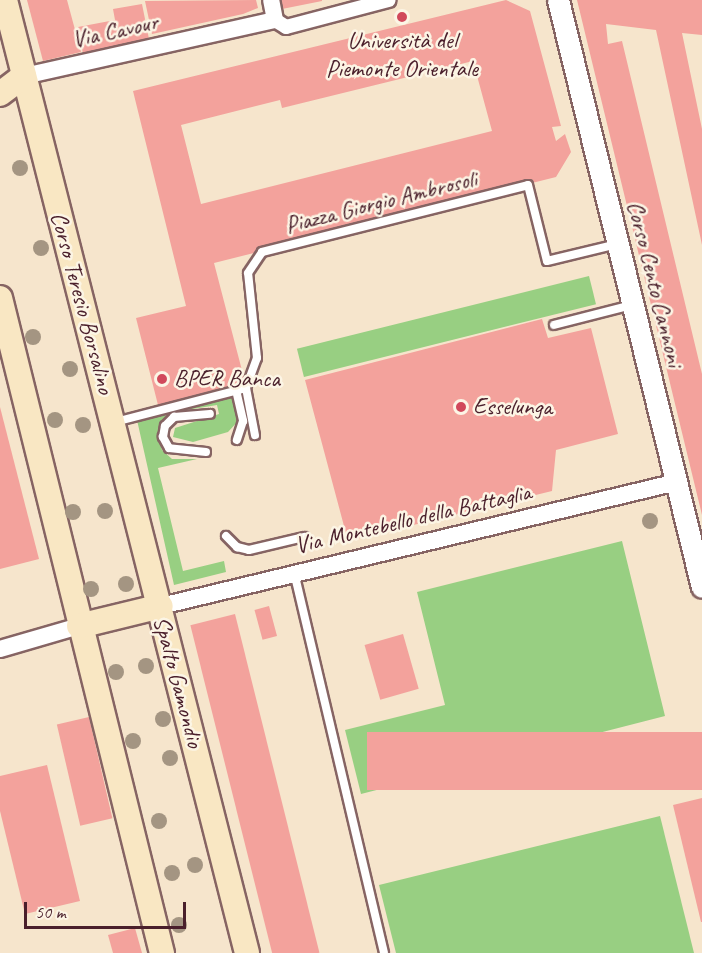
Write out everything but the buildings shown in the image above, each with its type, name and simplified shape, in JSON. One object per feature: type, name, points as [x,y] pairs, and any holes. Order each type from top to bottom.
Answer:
[{"type":"main road","name":"Corso Teresio Borsalino","points":[[5,0],[161,606]]},
{"type":"main road","points":[[0,76],[24,76]]},
{"type":"main road","points":[[0,94],[24,76]]},
{"type":"main road","points":[[0,298],[79,626],[162,953]]},
{"type":"main road","name":"Spalto Gamondio","points":[[79,626],[161,606],[246,953]]},
{"type":"street","points":[[271,0],[275,20]]},
{"type":"street","name":"Via Cavour","points":[[24,76],[275,20],[286,27],[389,0]]},
{"type":"street","name":"Corso Cento Cannoni","points":[[558,0],[702,584]]},
{"type":"street","name":"Via Montebello della Battaglia","points":[[161,606],[294,572],[677,482]]},
{"type":"street","points":[[0,649],[79,626]]},
{"type":"lane","name":"Piazza Giorgio Ambrosoli","points":[[246,388],[257,358],[248,273],[262,252],[528,185],[547,261],[618,244]]},
{"type":"lane","points":[[554,325],[633,304]]},
{"type":"lane","points":[[114,423],[246,388],[255,435]]},
{"type":"lane","points":[[236,390],[243,422],[237,440]]},
{"type":"lane","points":[[206,452],[170,448],[163,437],[165,426],[174,417],[210,414]]},
{"type":"lane","points":[[226,536],[237,547],[249,550],[303,537]]},
{"type":"lane","points":[[294,572],[384,953]]},
{"type":"green space","points":[[589,276],[596,304],[304,377],[297,349]]},
{"type":"green space","points":[[234,395],[240,419],[228,432],[193,442],[173,437],[175,428],[219,414],[217,405],[168,413],[160,424],[158,437],[162,450],[172,459],[197,459],[158,468],[183,571],[224,561],[226,572],[174,585],[137,420]]},
{"type":"green space","points":[[622,541],[665,716],[361,794],[345,730],[445,705],[417,592]]},
{"type":"green space","points":[[660,816],[694,953],[396,953],[379,885]]},
{"type":"place","name":"Università del Piemonte Orientale","points":[[402,17]]},
{"type":"place","name":"BPER Banca","points":[[162,379]]},
{"type":"place","name":"Esselunga","points":[[461,407]]}]
